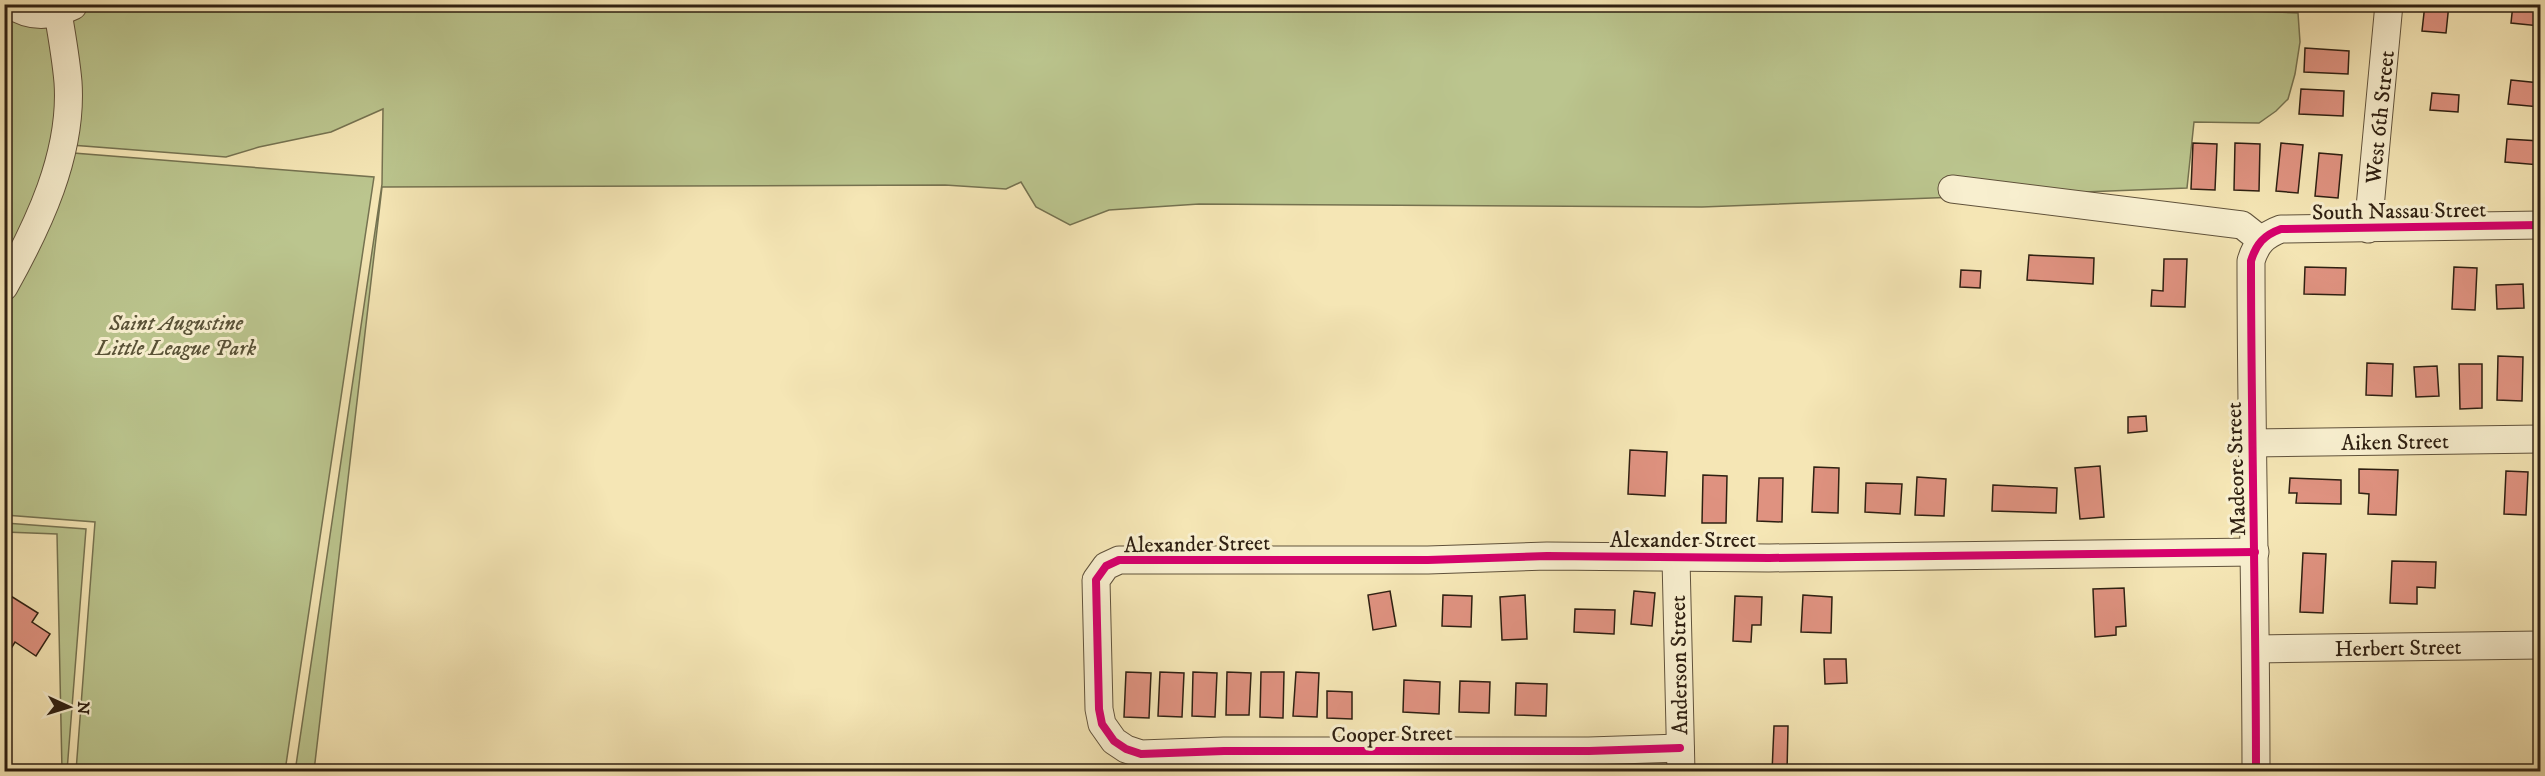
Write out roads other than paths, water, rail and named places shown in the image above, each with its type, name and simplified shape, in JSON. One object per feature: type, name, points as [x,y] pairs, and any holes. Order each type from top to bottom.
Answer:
[{"type":"street","points":[[4,286],[38,220],[54,177],[65,132],[68,84],[67,9],[42,16],[26,13],[10,4]]},
{"type":"street","name":"West 6th Street","points":[[2368,228],[2390,4]]},
{"type":"street","points":[[1952,189],[2242,225],[2261,240]]},
{"type":"street","name":"South Nassau Street","points":[[2261,240],[2270,233],[2281,230],[2541,225]]},
{"type":"street","name":"Madeore Street","points":[[2256,771],[2255,552],[2250,443],[2251,261],[2254,250],[2261,240]]},
{"type":"street","name":"Aiken Street","points":[[2250,443],[2541,440]]},
{"type":"street","name":"Alexander Street","points":[[1109,736],[1102,724],[1099,709],[1095,589],[1100,572],[1119,560],[1417,560],[1547,556],[1676,559],[2255,552]]},
{"type":"street","name":"Anderson Street","points":[[1676,559],[1681,760]]},
{"type":"street","name":"Herbert Street","points":[[2256,649],[2541,645]]},
{"type":"street","name":"Cooper Street","points":[[1109,736],[1126,750],[1141,754],[1224,751],[1589,751],[1681,760]]},
{"type":"park label","name":"Saint Augustine Little League Park","points":[[176,334]]}]
